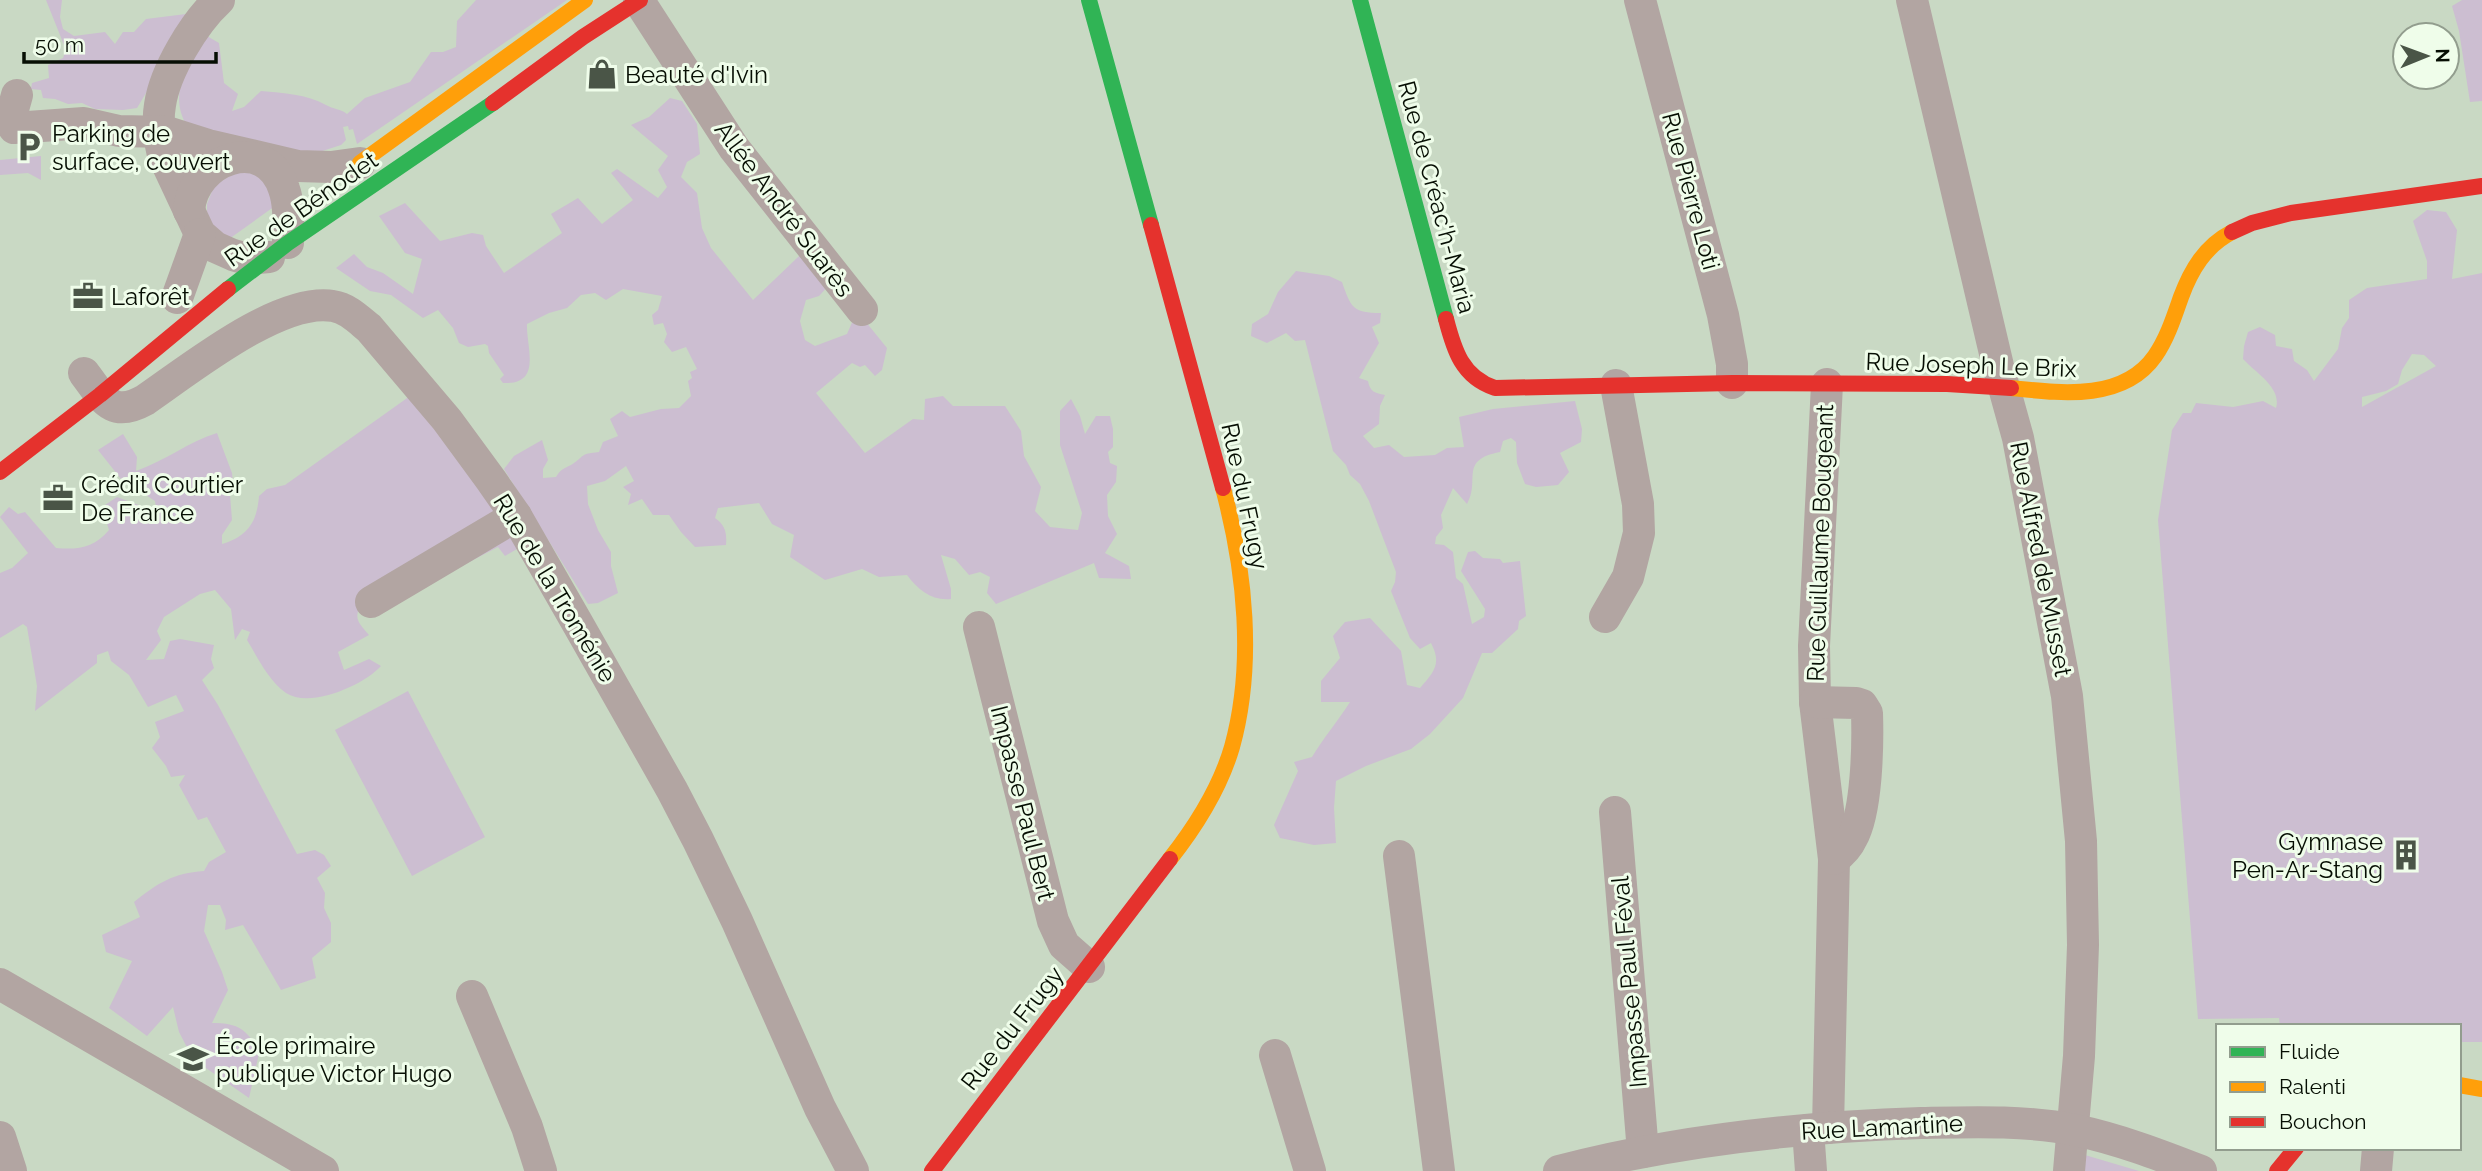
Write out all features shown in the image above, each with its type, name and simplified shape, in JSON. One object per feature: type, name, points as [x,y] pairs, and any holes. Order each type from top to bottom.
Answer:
[{"type":"street","points":[[172,302],[195,222],[190,197],[211,167],[230,159],[256,157],[267,163],[284,188],[258,243],[215,247],[195,222],[163,155],[159,132],[160,103],[169,76],[196,25],[219,0]]},
{"type":"street","name":"Rue de Bénodet","points":[[334,181],[585,0]]},
{"type":"street","name":"Rue de Bénodet","points":[[172,302],[258,243],[458,128],[583,37],[640,0]]},
{"type":"street","name":"Allée André Suarès","points":[[640,0],[734,148],[862,310]]},
{"type":"street","name":"Rue du Frugy","points":[[932,1171],[1179,848],[1221,776],[1240,707],[1243,656],[1239,562],[1227,498],[1090,0]]},
{"type":"street","name":"Rue de Créac'h-Maria","points":[[1360,0],[1453,345],[1471,377],[1495,388]]},
{"type":"street","name":"Rue Pierre Loti","points":[[1640,0],[1723,314],[1732,364],[1732,383]]},
{"type":"street","name":"Rue Alfred de Musset","points":[[1912,0],[2018,438],[2067,696],[2078,797],[2083,945],[2074,1130],[2069,1171]]},
{"type":"street","points":[[17,95],[12,113],[13,128],[84,123],[119,131],[174,134],[208,145],[306,167],[360,163]]},
{"type":"street","name":"Rue Joseph Le Brix","points":[[1495,388],[1732,383],[2004,387],[2070,394],[2108,387],[2139,374],[2149,365],[2163,341],[2179,297],[2199,259],[2227,234],[2243,226],[2291,214],[2482,186]]},
{"type":"street","name":"Rue de Bénodet","points":[[14,450],[88,379],[228,289],[258,243]]},
{"type":"street","name":"Rue de la Troménie","points":[[88,379],[115,407],[133,407],[262,324],[305,306],[335,306],[356,317],[387,349],[447,420],[516,516],[672,790],[737,921],[820,1108],[853,1171]]},
{"type":"street","name":"Rue Guillaume Bougeant","points":[[1811,1171],[1818,1129],[1834,859],[1815,702],[1814,616],[1827,384]]},
{"type":"street","points":[[1605,617],[1628,577],[1640,520],[1616,385]]},
{"type":"street","points":[[371,602],[516,516]]},
{"type":"street","name":"Impasse Paul Bert","points":[[979,626],[1053,922],[1064,945],[1089,967]]},
{"type":"street","name":"Rue Guillaume Bougeant","points":[[1815,702],[1862,705],[1867,713],[1862,807],[1853,837],[1834,859]]},
{"type":"street","name":"Impasse Paul Féval","points":[[1615,812],[1643,1152]]},
{"type":"street","points":[[1399,856],[1439,1171]]},
{"type":"street","points":[[0,984],[324,1171]]},
{"type":"street","points":[[472,996],[522,1115],[541,1171]]},
{"type":"street","points":[[1275,1055],[1310,1171]]},
{"type":"street","points":[[2461,1085],[2482,1089]]},
{"type":"street","name":"Rue Lamartine","points":[[1559,1171],[1643,1152],[1754,1135],[1860,1125],[1973,1122],[2074,1130],[2201,1171]]},
{"type":"street","points":[[0,1136],[11,1171]]},
{"type":"street","points":[[2277,1171],[2294,1150]]},
{"type":"street","points":[[2376,1171],[2378,1150]]},
{"type":"shaded area","points":[[46,0],[62,0],[60,17],[63,29],[74,36],[105,32],[115,44],[123,32],[134,32],[146,19],[194,13],[137,108],[95,109],[82,103],[68,104],[43,98],[41,90],[31,89],[32,83],[49,78],[48,65],[63,58],[66,50]]},
{"type":"shaded area","points":[[476,0],[567,0],[357,144],[353,129],[343,127],[346,140],[341,145],[310,155],[187,126],[181,114],[179,102],[183,80],[207,36],[219,43],[224,83],[238,94],[232,111],[244,107],[261,91],[303,96],[347,114],[365,98],[410,82],[431,52],[443,52],[456,47],[457,21]]},
{"type":"shaded area","points":[[2462,0],[2482,0],[2482,101],[2470,102],[2461,44],[2461,21],[2456,21],[2452,6]]},
{"type":"shaded area","points":[[670,98],[682,101],[697,124],[700,154],[687,162],[681,177],[697,193],[702,228],[711,248],[753,300],[818,238],[829,242],[834,254],[832,282],[819,296],[806,300],[800,321],[805,340],[815,346],[847,334],[857,311],[887,348],[882,370],[875,376],[865,365],[860,367],[852,363],[816,393],[865,453],[913,419],[924,420],[925,399],[943,396],[953,406],[1005,406],[1021,431],[1024,456],[1041,487],[1035,511],[1050,527],[1078,530],[1082,513],[1060,445],[1060,411],[1071,399],[1085,434],[1096,416],[1110,416],[1113,447],[1108,452],[1110,463],[1117,466],[1116,482],[1107,495],[1108,516],[1117,534],[1105,553],[1129,566],[1131,579],[1099,578],[1094,563],[996,604],[987,593],[990,577],[980,572],[969,575],[955,559],[941,555],[951,589],[951,599],[926,593],[907,575],[879,577],[862,569],[825,580],[790,557],[794,535],[772,524],[759,503],[718,508],[715,518],[725,529],[726,545],[695,547],[669,515],[653,515],[642,499],[628,505],[631,494],[623,487],[634,481],[626,466],[605,481],[587,486],[588,504],[598,530],[611,552],[611,566],[618,593],[598,603],[588,604],[504,469],[514,456],[542,440],[548,460],[543,469],[543,478],[556,477],[583,456],[599,452],[603,442],[618,436],[610,419],[622,411],[630,417],[661,409],[679,408],[691,396],[688,381],[692,378],[690,372],[697,369],[686,347],[672,352],[664,342],[667,334],[663,323],[654,325],[652,315],[658,310],[662,296],[623,289],[606,300],[595,293],[581,295],[567,308],[527,324],[530,353],[528,371],[523,378],[515,382],[503,383],[500,379],[504,375],[489,353],[488,346],[485,344],[468,347],[459,343],[453,328],[438,310],[423,318],[391,295],[370,291],[336,268],[354,254],[367,267],[383,273],[413,294],[422,259],[405,253],[379,216],[405,203],[440,241],[472,233],[483,235],[486,246],[504,273],[562,233],[551,214],[578,198],[602,224],[633,200],[611,173],[617,169],[658,198],[667,187],[658,170],[668,156],[631,125],[649,117]]},
{"type":"shaded area","points":[[41,156],[41,180],[28,173],[0,175],[0,160]]},
{"type":"shaded area","points":[[239,170],[263,177],[275,206],[229,239],[218,234],[207,215],[207,204],[214,186]]},
{"type":"shaded area","points":[[2427,210],[2446,212],[2457,230],[2452,279],[2482,273],[2482,1042],[2461,1042],[2461,1024],[2280,1024],[2279,1018],[2198,1019],[2158,520],[2172,430],[2183,413],[2191,413],[2196,403],[2233,407],[2263,401],[2276,408],[2277,401],[2272,387],[2243,359],[2248,332],[2260,327],[2275,335],[2276,346],[2292,349],[2294,361],[2307,370],[2314,381],[2338,349],[2342,328],[2349,318],[2349,300],[2367,288],[2427,279],[2427,261],[2413,221]],"holes":[[[2412,354],[2424,355],[2436,366],[2362,407],[2362,397],[2386,391],[2398,384],[2402,370]]]},
{"type":"shaded area","points":[[1296,271],[1329,276],[1342,282],[1354,307],[1364,312],[1381,313],[1380,323],[1372,327],[1379,343],[1359,378],[1368,381],[1373,391],[1385,395],[1380,406],[1379,424],[1363,436],[1374,448],[1389,445],[1404,457],[1435,455],[1447,448],[1464,447],[1459,417],[1493,409],[1575,401],[1582,429],[1581,442],[1560,453],[1569,472],[1558,485],[1536,487],[1525,484],[1517,463],[1516,442],[1511,438],[1503,441],[1500,452],[1479,460],[1475,466],[1467,504],[1453,488],[1441,515],[1443,528],[1436,537],[1435,544],[1444,545],[1453,552],[1456,578],[1463,584],[1472,624],[1484,617],[1485,609],[1461,571],[1468,552],[1475,551],[1483,558],[1500,559],[1503,563],[1520,561],[1526,616],[1519,621],[1518,629],[1492,653],[1482,653],[1463,698],[1430,734],[1411,749],[1336,781],[1336,843],[1314,845],[1280,838],[1274,825],[1298,771],[1294,762],[1312,757],[1350,702],[1321,702],[1321,681],[1340,658],[1333,636],[1345,622],[1370,618],[1401,651],[1407,685],[1420,688],[1433,672],[1436,657],[1431,643],[1420,649],[1410,638],[1391,591],[1396,572],[1369,501],[1360,484],[1333,451],[1305,340],[1295,341],[1286,333],[1267,343],[1251,336],[1252,324],[1268,314],[1278,292]]},
{"type":"shaded area","points":[[410,396],[501,508],[517,549],[505,556],[498,547],[452,571],[363,601],[357,616],[369,635],[338,652],[344,670],[369,659],[381,666],[362,680],[336,693],[309,698],[296,697],[280,688],[247,640],[250,632],[242,629],[235,640],[231,609],[215,590],[200,594],[164,617],[157,631],[161,640],[146,660],[164,659],[170,641],[180,639],[214,645],[211,659],[214,668],[202,680],[297,854],[315,850],[324,855],[331,866],[317,878],[325,893],[324,908],[331,923],[331,942],[312,958],[316,978],[281,990],[243,925],[225,930],[226,920],[220,905],[208,905],[204,931],[228,990],[212,1023],[240,1028],[260,1049],[249,1098],[193,1059],[179,1032],[173,1007],[147,1036],[109,1008],[132,961],[106,952],[102,935],[140,917],[134,902],[151,889],[166,880],[204,871],[209,862],[226,852],[207,817],[198,820],[179,785],[185,775],[171,777],[152,748],[160,737],[155,722],[184,711],[176,695],[148,707],[129,675],[111,661],[108,651],[97,655],[97,663],[35,711],[37,686],[27,627],[23,624],[0,638],[0,573],[12,568],[28,553],[0,517],[9,507],[18,514],[25,512],[56,548],[71,549],[91,544],[109,530],[102,507],[117,497],[152,510],[156,507],[155,501],[121,479],[98,450],[123,434],[137,457],[136,471],[217,433],[232,473],[233,484],[230,495],[232,520],[222,535],[222,544],[245,532],[253,521],[259,496],[267,489],[285,485]]},
{"type":"shaded area","points":[[408,691],[485,837],[412,876],[335,730]]},
{"type":"shaded area","points":[[2085,1155],[2139,1171],[2082,1171]]},
{"type":"traffic: fast","points":[[1089,0],[1151,225]]},
{"type":"traffic: fast","points":[[1360,0],[1446,319]]},
{"type":"traffic: fast","points":[[228,289],[288,243],[493,103]]},
{"type":"traffic: slow","points":[[360,163],[585,0]]},
{"type":"traffic: slow","points":[[2011,388],[2049,392],[2089,391],[2108,388],[2142,371],[2163,342],[2194,268],[2214,244],[2232,232]]},
{"type":"traffic: slow","points":[[1170,859],[1214,792],[1232,747],[1239,715],[1245,650],[1242,584],[1223,488]]},
{"type":"traffic: slow","points":[[2461,1085],[2482,1089]]},
{"type":"traffic: jam","points":[[493,103],[583,37],[640,0]]},
{"type":"traffic: jam","points":[[2232,232],[2252,223],[2291,213],[2482,186]]},
{"type":"traffic: jam","points":[[1151,225],[1223,488]]},
{"type":"traffic: jam","points":[[0,472],[100,395],[228,289]]},
{"type":"traffic: jam","points":[[1446,319],[1456,352],[1467,370],[1495,388],[1733,383],[1947,384],[2011,388]]},
{"type":"traffic: jam","points":[[932,1171],[1170,859]]},
{"type":"traffic: jam","points":[[2277,1171],[2294,1150]]},
{"type":"place","name":"Beauté d'Ivin","points":[[602,74]]},
{"type":"place","name":"Parking de surface, couvert","points":[[29,147]]},
{"type":"place","name":"Laforêt","points":[[88,296]]},
{"type":"place","name":"Crédit Courtier De France","points":[[58,498]]},
{"type":"place","name":"Gymnase Pen-Ar-Stang","points":[[2406,855]]},
{"type":"place","name":"École primaire publique Victor Hugo","points":[[193,1059]]}]
